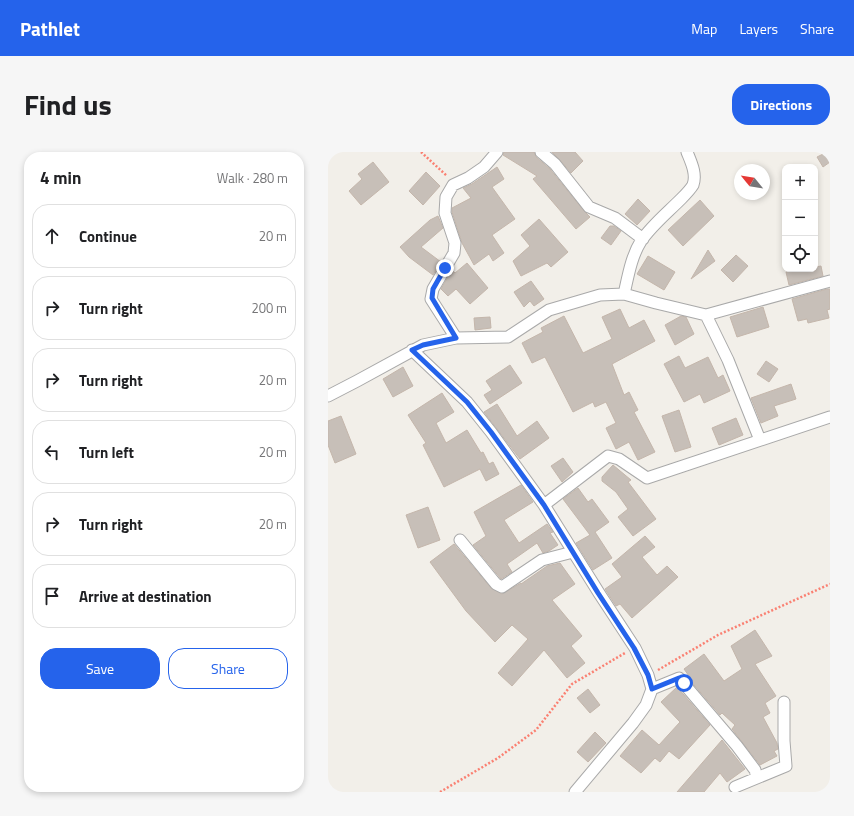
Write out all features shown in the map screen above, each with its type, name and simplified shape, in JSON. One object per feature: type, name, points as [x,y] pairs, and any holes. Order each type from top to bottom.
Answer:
[{"type":"street","points":[[456,338],[432,298],[433,289],[454,253],[455,243],[445,213],[446,197],[453,185],[468,178],[484,166],[497,152]]},
{"type":"street","points":[[541,152],[555,164],[589,206],[615,218],[643,239]]},
{"type":"street","points":[[624,294],[636,249],[650,229],[692,185],[693,169],[687,152]]},
{"type":"street","points":[[328,396],[423,345],[456,338],[508,337],[549,310],[600,295],[624,294],[706,315],[830,281]]},
{"type":"street","points":[[706,315],[728,360],[760,440]]},
{"type":"street","points":[[412,350],[467,402],[491,432],[544,505],[634,648],[648,675],[652,689],[646,705],[633,723],[575,792]]},
{"type":"street","points":[[544,505],[608,456],[619,459],[647,478],[830,417]]},
{"type":"street","points":[[460,540],[496,584],[502,587],[542,560],[573,552]]},
{"type":"street","points":[[652,689],[679,678],[737,746],[755,770],[757,778]]},
{"type":"street","points":[[736,787],[786,766],[784,741],[784,702]]},
{"type":"path","points":[[421,152],[446,175],[453,185]]},
{"type":"path","points":[[648,675],[718,635],[830,584]]},
{"type":"path","points":[[440,792],[498,758],[536,730],[572,684],[634,648]]},
{"type":"building","points":[[504,152],[534,152],[536,157],[550,169],[590,217],[576,229],[533,179],[537,176],[503,155]]},
{"type":"building","points":[[552,152],[575,152],[583,161],[571,173]]},
{"type":"building","points":[[830,152],[830,162],[823,167],[817,157]]},
{"type":"building","points":[[373,162],[389,182],[361,205],[349,191],[362,179],[358,174]]},
{"type":"building","points":[[497,167],[504,179],[492,187],[515,219],[492,235],[504,253],[493,261],[489,254],[474,265],[462,243],[452,208],[471,198],[463,188],[472,184]]},
{"type":"building","points":[[426,172],[440,186],[423,205],[409,191]]},
{"type":"building","points":[[638,199],[650,211],[637,225],[625,214]]},
{"type":"building","points":[[700,200],[714,216],[683,246],[668,230]]},
{"type":"building","points":[[438,216],[443,228],[421,247],[441,262],[433,275],[409,257],[400,247],[430,220]]},
{"type":"building","points":[[539,219],[568,252],[551,267],[547,263],[521,276],[513,261],[530,246],[521,235]]},
{"type":"building","points":[[610,226],[614,226],[621,231],[611,245],[601,238]]},
{"type":"building","points":[[708,250],[715,261],[691,279]]},
{"type":"building","points":[[736,255],[748,266],[733,282],[721,270]]},
{"type":"building","points":[[648,256],[675,272],[664,290],[637,274]]},
{"type":"building","points":[[467,263],[488,288],[470,304],[456,289],[448,296],[441,289],[452,270],[455,273]]},
{"type":"building","points":[[818,266],[821,266],[823,276],[789,285],[786,272],[818,272]]},
{"type":"building","points":[[531,281],[544,299],[534,306],[530,301],[524,307],[514,292]]},
{"type":"building","points":[[830,289],[830,309],[827,310],[829,318],[808,323],[807,319],[798,321],[792,299]]},
{"type":"building","points":[[763,307],[769,327],[737,337],[730,317]]},
{"type":"building","points":[[620,309],[629,328],[644,320],[655,341],[612,364],[624,395],[629,392],[638,410],[634,412],[655,452],[638,460],[629,442],[616,449],[606,428],[616,423],[606,402],[595,407],[593,402],[573,412],[545,357],[532,363],[522,343],[543,332],[541,328],[564,316],[583,353],[612,339],[602,317]]},
{"type":"building","points":[[681,316],[686,317],[694,334],[675,345],[665,325]]},
{"type":"building","points":[[490,317],[491,328],[475,330],[474,318]]},
{"type":"building","points":[[679,356],[685,368],[708,357],[718,378],[723,375],[730,391],[704,403],[700,394],[684,402],[664,364]]},
{"type":"building","points":[[766,361],[778,369],[769,382],[757,374]]},
{"type":"building","points":[[510,365],[522,383],[490,404],[484,395],[492,390],[486,381]]},
{"type":"building","points":[[403,367],[413,386],[393,397],[383,379]]},
{"type":"building","points":[[791,384],[796,399],[774,406],[778,416],[761,423],[751,398]]},
{"type":"building","points":[[442,393],[454,412],[436,423],[446,443],[467,430],[481,453],[483,452],[489,464],[493,462],[499,474],[486,481],[480,469],[444,487],[423,445],[426,443],[408,415]]},
{"type":"building","points":[[497,404],[517,436],[537,421],[549,438],[520,459],[484,412]]},
{"type":"building","points":[[679,410],[691,447],[675,452],[662,416]]},
{"type":"building","points":[[341,416],[356,454],[335,463],[328,445],[328,421]]},
{"type":"building","points":[[736,418],[743,435],[719,445],[712,428]]},
{"type":"building","points":[[563,458],[573,472],[562,482],[551,466]]},
{"type":"building","points":[[613,465],[631,480],[628,482],[656,519],[633,536],[618,517],[628,509],[616,492],[602,481],[602,477]]},
{"type":"building","points":[[521,485],[533,502],[504,520],[519,543],[547,524],[553,532],[550,533],[558,545],[543,553],[537,543],[507,564],[512,572],[501,579],[473,545],[486,536],[474,512]]},
{"type":"building","points":[[578,488],[588,502],[592,499],[609,522],[595,532],[612,558],[593,570],[576,543],[590,535],[563,499]]},
{"type":"building","points":[[428,507],[440,540],[418,548],[406,515]]},
{"type":"building","points":[[645,536],[655,547],[642,557],[657,575],[667,566],[678,577],[632,618],[620,604],[616,606],[605,589],[622,577],[612,564]]},
{"type":"building","points":[[454,544],[491,588],[502,594],[521,584],[547,566],[560,563],[575,584],[552,600],[582,636],[571,646],[585,663],[567,678],[544,650],[512,686],[498,673],[528,639],[512,625],[495,642],[466,611],[430,562]]},
{"type":"building","points":[[755,630],[772,656],[755,664],[776,696],[765,703],[770,713],[763,717],[777,743],[778,749],[774,751],[777,756],[760,765],[732,729],[735,725],[722,713],[720,715],[688,678],[689,676],[684,669],[704,654],[724,681],[742,669],[731,646]]},
{"type":"building","points":[[677,687],[710,725],[679,759],[669,751],[660,762],[655,758],[641,773],[620,756],[642,730],[659,745],[680,722],[661,702]]},
{"type":"building","points":[[588,689],[600,705],[590,713],[577,698]]},
{"type":"building","points":[[595,732],[606,743],[588,762],[577,752]]},
{"type":"building","points":[[722,740],[745,769],[727,782],[720,773],[704,792],[677,792]]},
{"type":"route","points":[[445,268],[433,289],[432,298],[456,338],[423,345],[412,350],[467,402],[491,432],[544,505],[634,648],[648,675],[652,689],[679,678],[684,683]]}]
